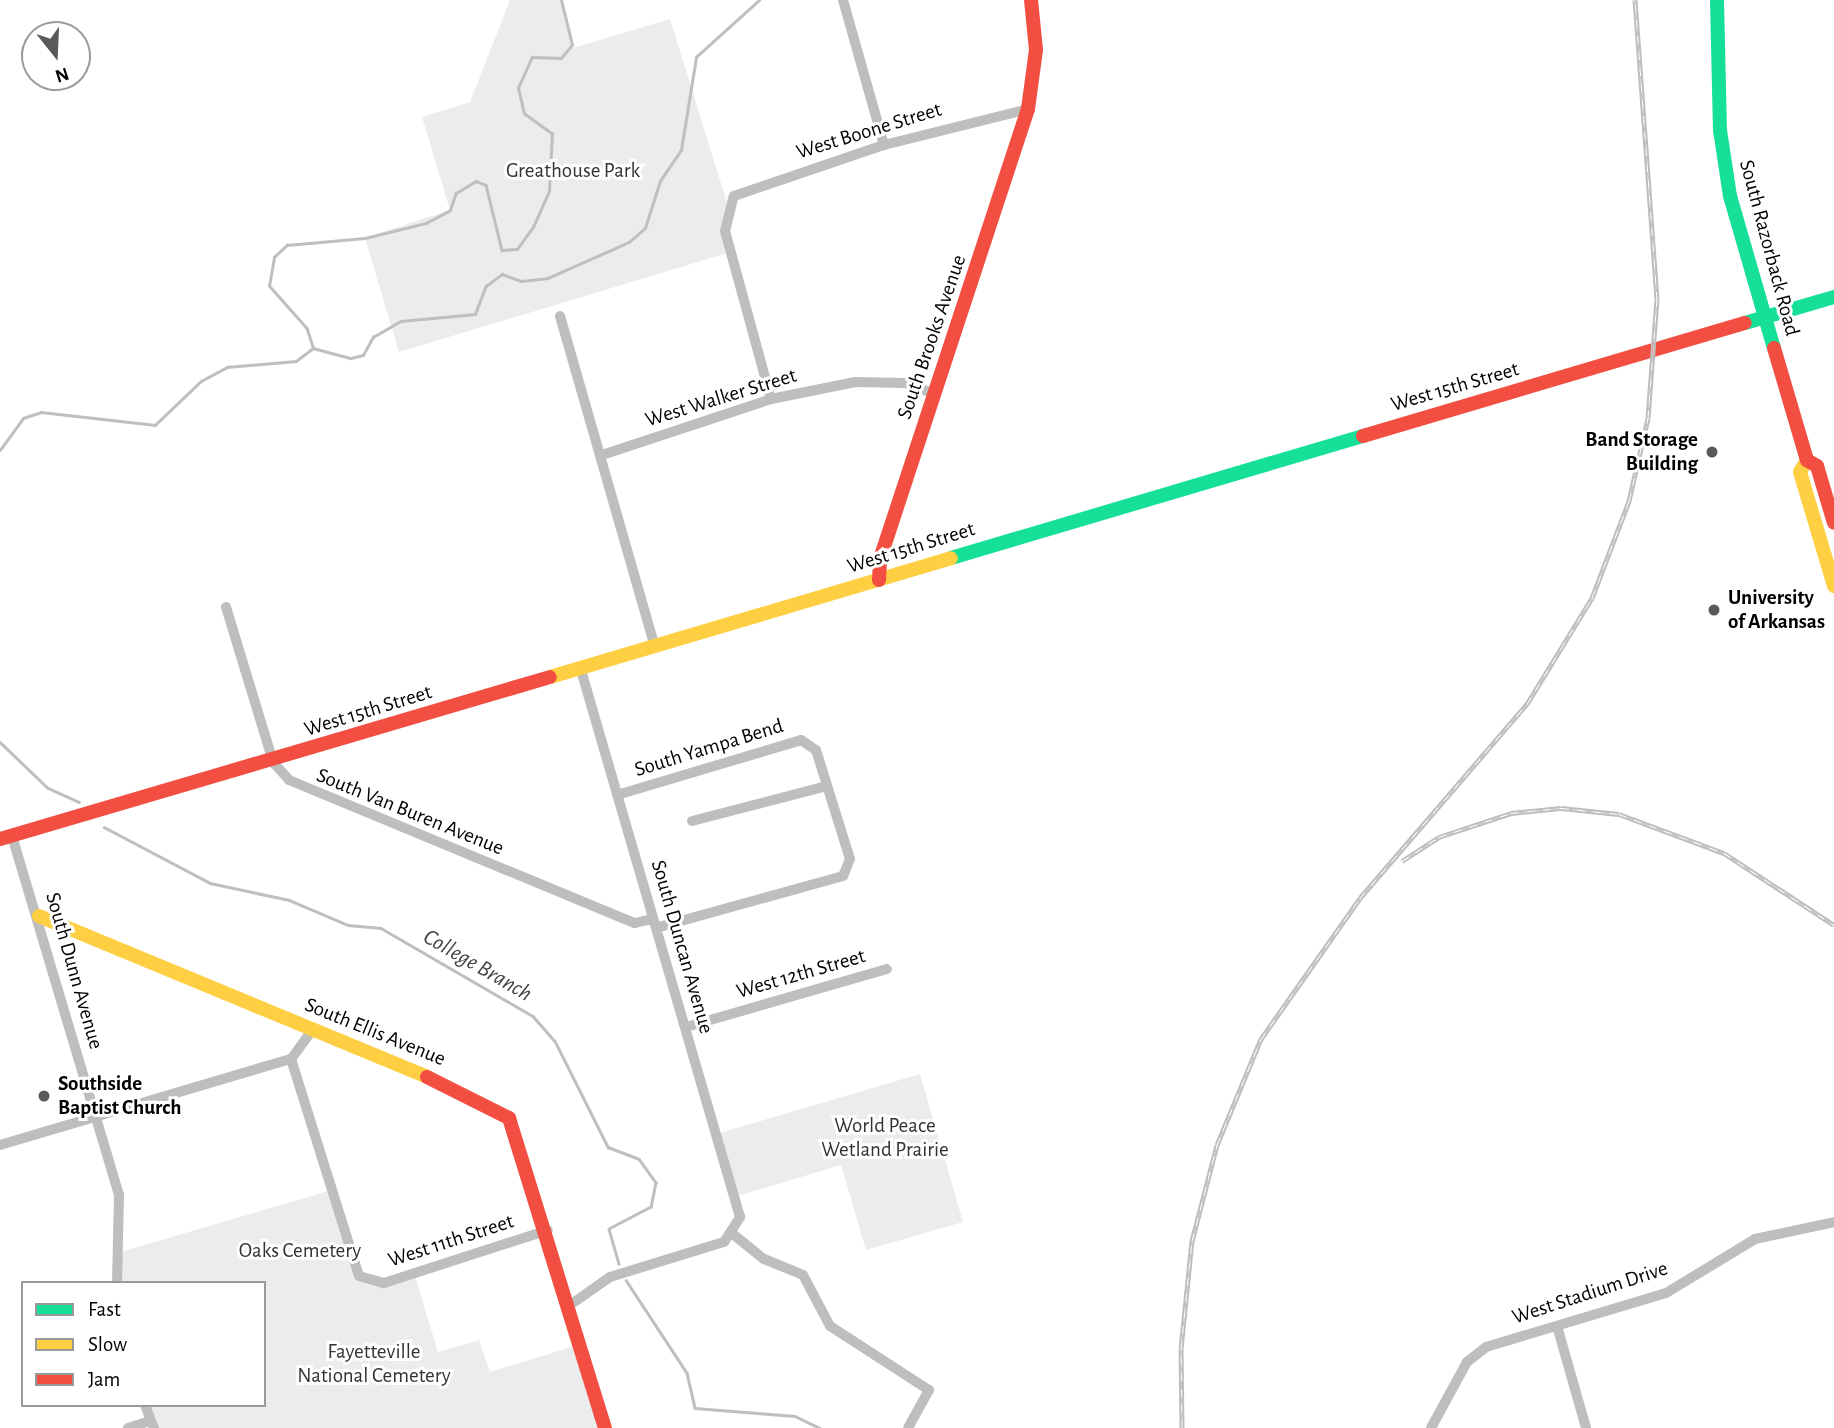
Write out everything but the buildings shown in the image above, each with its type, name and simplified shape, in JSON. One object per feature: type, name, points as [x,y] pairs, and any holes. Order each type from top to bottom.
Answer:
[{"type":"main road","name":"South Brooks Avenue","points":[[879,580],[880,559],[1028,109],[1036,50],[1031,0]]},
{"type":"main road","name":"South Razorback Road","points":[[1717,0],[1723,149],[1765,317],[1807,460],[1817,466],[1834,523]]},
{"type":"main road","name":"West 15th Street","points":[[6,837],[273,762],[1834,297]]},
{"type":"main road","name":"South Razorback Road","points":[[1807,460],[1800,472],[1834,586]]},
{"type":"main road","name":"South Ellis Avenue","points":[[39,916],[498,1108],[517,1130],[605,1428]]},
{"type":"street","points":[[843,0],[884,145]]},
{"type":"street","name":"West Boone Street","points":[[771,398],[725,231],[728,206],[746,188],[884,145],[1028,109]]},
{"type":"street","points":[[560,316],[602,455],[655,648]]},
{"type":"street","name":"West Walker Street","points":[[602,455],[771,398],[881,380],[934,394]]},
{"type":"street","points":[[226,607],[273,762]]},
{"type":"street","name":"South Duncan Avenue","points":[[581,670],[740,1217],[734,1235]]},
{"type":"street","name":"South Yampa Bend","points":[[617,795],[801,740],[816,750],[850,859],[843,876],[655,924]]},
{"type":"street","name":"South Van Buren Avenue","points":[[273,762],[308,792],[635,923],[655,924]]},
{"type":"street","points":[[692,821],[827,786]]},
{"type":"street","name":"South Dunn Avenue","points":[[6,837],[39,916],[119,1195],[117,1281]]},
{"type":"street","name":"West 12th Street","points":[[685,1027],[887,970]]},
{"type":"street","points":[[0,1145],[290,1059],[313,1029]]},
{"type":"street","name":"West 11th Street","points":[[290,1059],[355,1269],[365,1281],[384,1283],[548,1230]]},
{"type":"street","name":"West Stadium Drive","points":[[1431,1428],[1475,1354],[1666,1293],[1755,1239],[1834,1222]]},
{"type":"street","points":[[570,1305],[610,1277],[734,1235],[764,1259],[803,1275],[830,1326],[929,1390],[908,1428]]},
{"type":"street","points":[[1557,1326],[1586,1428]]},
{"type":"street","points":[[128,1428],[152,1425],[146,1407]]},
{"type":"green space","name":"Greathouse Park","points":[[510,0],[561,0],[573,48],[670,19],[728,206],[731,252],[399,352],[365,238],[450,210],[422,117],[470,102]]},
{"type":"green space","name":"World Peace Wetland Prairie","points":[[920,1074],[963,1222],[866,1250],[841,1165],[734,1197],[716,1134]]},
{"type":"green space","name":"Fayetteville National Cemetery","points":[[332,1190],[365,1281],[414,1273],[438,1352],[479,1340],[490,1372],[581,1344],[605,1428],[154,1428],[146,1407],[266,1407],[266,1281],[117,1281],[117,1253]]},
{"type":"waterway","points":[[313,348],[307,329],[269,286],[274,257],[287,245],[365,238],[426,223],[450,210],[456,193],[476,181],[486,185],[502,250],[517,249],[533,227],[549,191],[552,134],[524,114],[518,88],[532,57],[561,58],[572,45],[561,0]]},
{"type":"waterway","points":[[0,450],[23,418],[41,412],[155,425],[201,381],[227,367],[296,361],[313,348],[351,358],[363,355],[373,337],[401,321],[475,314],[486,286],[502,274],[521,281],[548,278],[629,242],[645,228],[660,181],[681,150],[696,57],[759,0]]},
{"type":"waterway","name":"College Branch","points":[[0,742],[48,788],[79,802]]},
{"type":"waterway","name":"College Branch","points":[[104,827],[210,883],[289,900],[348,925],[381,928],[533,1016],[555,1041],[608,1147],[639,1159],[656,1182],[651,1207],[609,1229],[619,1264]]},
{"type":"waterway","name":"College Branch","points":[[626,1280],[687,1373],[695,1408],[795,1416],[820,1428]]},
{"type":"railway","points":[[1182,1428],[1181,1349],[1192,1241],[1217,1145],[1261,1039],[1360,898],[1527,704],[1592,598],[1629,501],[1648,418],[1657,299],[1635,0]]},
{"type":"railway","points":[[1402,861],[1439,837],[1511,813],[1561,808],[1619,814],[1724,853],[1834,925]]},
{"type":"traffic: fast","points":[[1717,0],[1720,130],[1730,196],[1774,348]]},
{"type":"traffic: fast","points":[[1745,323],[1834,297]]},
{"type":"traffic: fast","points":[[951,558],[1363,436]]},
{"type":"traffic: slow","points":[[1807,460],[1800,472],[1834,586]]},
{"type":"traffic: slow","points":[[550,677],[951,558]]},
{"type":"traffic: slow","points":[[39,916],[427,1077]]},
{"type":"traffic: jam","points":[[879,580],[880,559],[1028,109],[1036,50],[1031,0]]},
{"type":"traffic: jam","points":[[1363,436],[1745,323]]},
{"type":"traffic: jam","points":[[1774,348],[1807,460],[1817,466],[1834,523]]},
{"type":"traffic: jam","points":[[0,839],[550,677]]},
{"type":"traffic: jam","points":[[427,1077],[509,1118],[605,1428]]},
{"type":"place","name":"Band Storage Building","points":[[1712,452]]},
{"type":"place","name":"University of Arkansas","points":[[1714,610]]},
{"type":"place","name":"Southside Baptist Church","points":[[44,1096]]},
{"type":"park label","name":"Oaks Cemetery","points":[[300,1251]]}]
